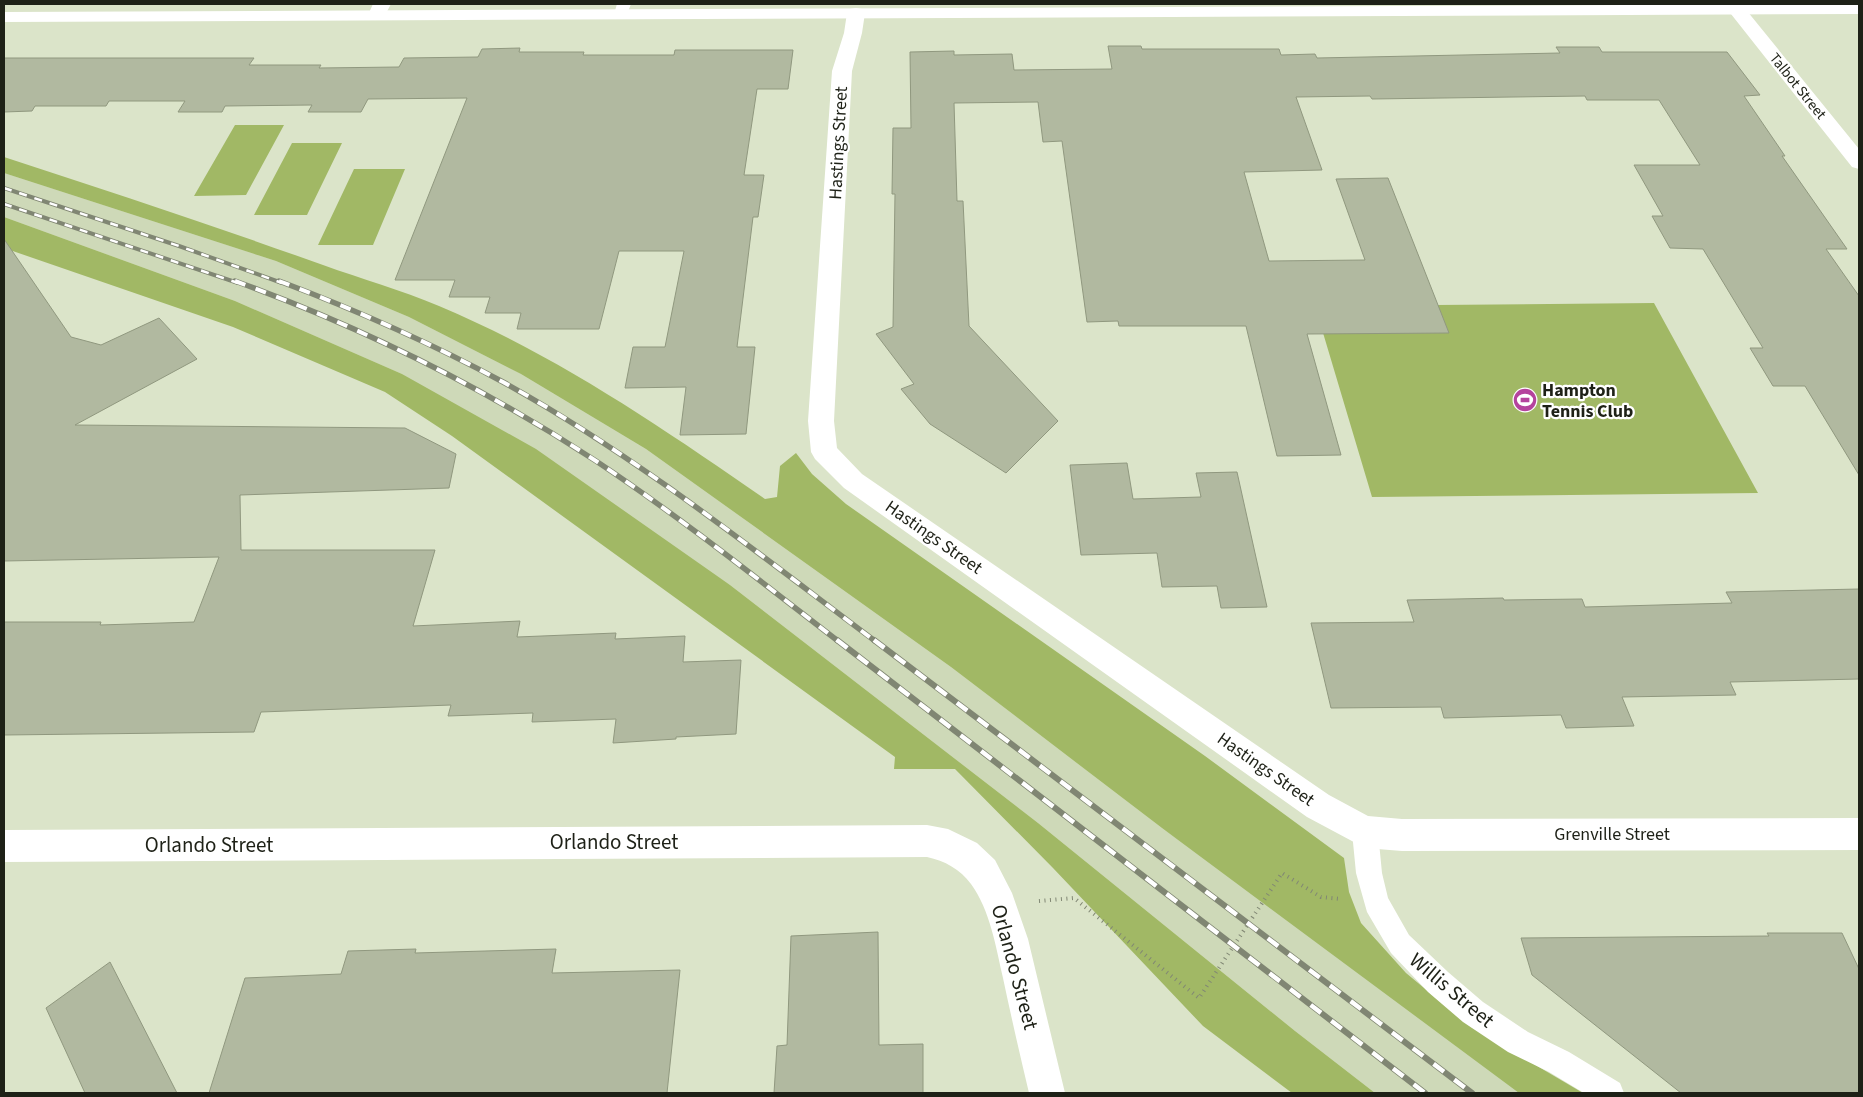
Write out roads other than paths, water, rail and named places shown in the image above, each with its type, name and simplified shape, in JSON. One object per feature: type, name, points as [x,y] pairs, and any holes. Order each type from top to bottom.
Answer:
[{"type":"street","points":[[4,17],[379,9],[622,9],[856,13],[1294,7],[1859,9]]},
{"type":"street","name":"Talbot Street","points":[[1737,10],[1859,162]]},
{"type":"street","name":"Hastings Street","points":[[835,13],[836,34],[842,71],[821,421],[824,452],[853,481],[1310,800],[1365,832]]},
{"type":"street","name":"Hastings Street","points":[[842,71],[853,34],[856,13]]},
{"type":"street","name":"Grenville Street","points":[[1365,832],[1402,835],[1859,834]]},
{"type":"street","name":"Orlando Street","points":[[4,846],[927,841],[948,845],[965,855],[983,872],[1000,905],[1011,939],[1047,1093]]},
{"type":"lane","name":"Willis Street","points":[[1365,832],[1369,872],[1376,903],[1400,944],[1438,982],[1473,1012],[1518,1042],[1559,1062],[1610,1093]]},
{"type":"railway","points":[[4,188],[179,246],[282,283]]},
{"type":"railway","points":[[4,204],[238,283]]},
{"type":"railway","points":[[235,281],[329,318],[375,339],[510,408],[596,461],[658,504],[838,641]]},
{"type":"railway","points":[[279,281],[365,315],[421,341],[503,382],[552,410],[694,505],[875,641]]},
{"type":"railway","points":[[837,640],[1425,1093]]},
{"type":"railway","points":[[874,640],[1472,1093]]},
{"type":"place","name":"Hampton Tennis Club","points":[[1525,400]]}]
